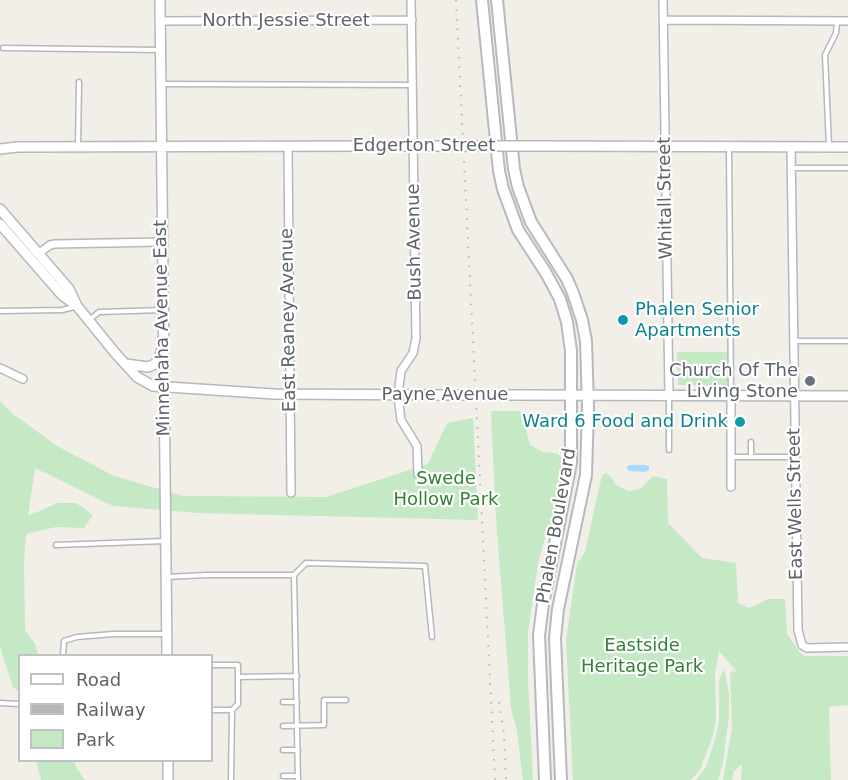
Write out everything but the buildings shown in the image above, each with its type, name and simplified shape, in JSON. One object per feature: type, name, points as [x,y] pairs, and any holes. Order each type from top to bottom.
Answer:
[{"type":"main road","name":"Phalen Boulevard","points":[[482,0],[503,189],[518,230],[546,273],[563,309],[572,351],[571,464],[539,635],[545,780]]},
{"type":"main road","name":"Phalen Boulevard","points":[[497,0],[514,169],[518,188],[531,222],[567,279],[578,306],[586,340],[587,467],[555,638],[561,780]]},
{"type":"street","name":"Minnehaha Avenue East","points":[[160,0],[167,654]]},
{"type":"street","name":"Bush Avenue","points":[[411,0],[416,338],[413,353],[401,371],[398,395],[401,420],[417,446],[418,474]]},
{"type":"street","name":"Whitall Street","points":[[663,0],[669,396]]},
{"type":"street","name":"North Jessie Street","points":[[160,21],[411,20]]},
{"type":"street","points":[[663,20],[848,21]]},
{"type":"street","name":"Edgerton Street","points":[[0,149],[162,146],[848,147]]},
{"type":"street","name":"East Reaney Avenue","points":[[288,146],[291,493]]},
{"type":"street","name":"East Wells Street","points":[[791,147],[798,630],[802,645],[807,648],[848,648]]},
{"type":"street","name":"Payne Avenue","points":[[0,208],[5,229],[62,295],[77,306],[138,376],[148,383],[164,388],[290,394],[848,396]]},
{"type":"street","name":"Payne Avenue","points":[[5,229],[38,254],[69,289],[77,306]]},
{"type":"street","points":[[38,254],[56,244],[162,242]]},
{"type":"street","points":[[126,364],[148,367],[154,364],[160,357],[164,341]]},
{"type":"street","points":[[0,368],[23,379]]},
{"type":"street","points":[[731,396],[731,487]]},
{"type":"street","points":[[168,762],[168,780]]},
{"type":"lane","points":[[829,147],[825,55],[836,33],[837,21]]},
{"type":"lane","points":[[3,48],[160,50]]},
{"type":"lane","points":[[78,147],[79,82]]},
{"type":"lane","points":[[161,84],[412,85]]},
{"type":"lane","points":[[729,147],[731,396]]},
{"type":"lane","points":[[791,168],[848,168]]},
{"type":"lane","points":[[0,311],[62,310],[77,306]]},
{"type":"lane","points":[[89,320],[99,312],[163,310]]},
{"type":"lane","points":[[793,341],[848,341]]},
{"type":"lane","points":[[669,396],[669,450]]},
{"type":"lane","points":[[751,442],[751,457]]},
{"type":"lane","points":[[731,457],[795,457]]},
{"type":"lane","points":[[56,545],[165,541]]},
{"type":"lane","points":[[165,578],[207,575],[294,575],[306,563],[425,566],[432,637]]},
{"type":"lane","points":[[283,776],[298,778],[294,575]]},
{"type":"lane","points":[[63,654],[64,641],[77,637],[166,634]]},
{"type":"lane","points":[[213,665],[238,665],[238,704],[232,710],[231,780]]},
{"type":"lane","points":[[238,677],[297,676]]},
{"type":"lane","points":[[283,726],[324,725],[324,700],[346,700]]},
{"type":"lane","points":[[283,702],[297,702]]},
{"type":"lane","points":[[0,703],[18,704]]},
{"type":"lane","points":[[213,710],[232,710]]},
{"type":"lane","points":[[283,750],[298,750]]},
{"type":"green space","points":[[677,352],[730,352],[731,386],[678,385]]},
{"type":"green space","name":"Swede Hollow Park","points":[[0,401],[13,414],[57,446],[114,476],[183,496],[326,497],[428,464],[447,423],[473,418],[478,520],[198,513],[113,506],[35,468],[28,516],[58,503],[76,503],[93,515],[84,528],[56,527],[26,534],[25,630],[35,644],[38,654],[18,654],[18,691],[13,687],[0,647]]},
{"type":"green space","points":[[491,411],[521,411],[530,445],[543,452],[556,453],[563,458],[564,466],[551,530],[545,538],[538,563],[528,633],[533,780],[523,780],[517,731],[511,708],[496,519]]},
{"type":"green space","name":"Eastside Heritage Park","points":[[606,473],[616,485],[629,491],[640,489],[653,476],[667,479],[668,523],[702,558],[736,563],[738,603],[749,608],[768,599],[785,599],[787,634],[800,653],[805,656],[848,656],[848,705],[829,707],[831,780],[741,780],[742,764],[734,771],[732,780],[723,780],[732,728],[730,672],[734,671],[739,674],[719,651],[715,673],[716,719],[713,735],[700,770],[691,780],[573,780],[566,640],[577,564],[585,552],[602,475]]},
{"type":"green space","points":[[724,669],[729,693],[729,715],[723,763],[718,780],[696,780],[706,767],[715,740],[719,720],[719,680]]},
{"type":"green space","points":[[36,762],[74,762],[85,780],[41,780]]},
{"type":"water","points":[[646,465],[649,466],[649,470],[629,471],[626,467]]},
{"type":"railway","points":[[456,0],[495,780]]},
{"type":"railway","points":[[499,702],[504,734],[506,780]]},
{"type":"place","name":"Phalen Senior Apartments","points":[[623,320]]},
{"type":"place","name":"Church Of The Living Stone","points":[[810,381]]},
{"type":"place","name":"Ward 6 Food and Drink","points":[[740,422]]}]
